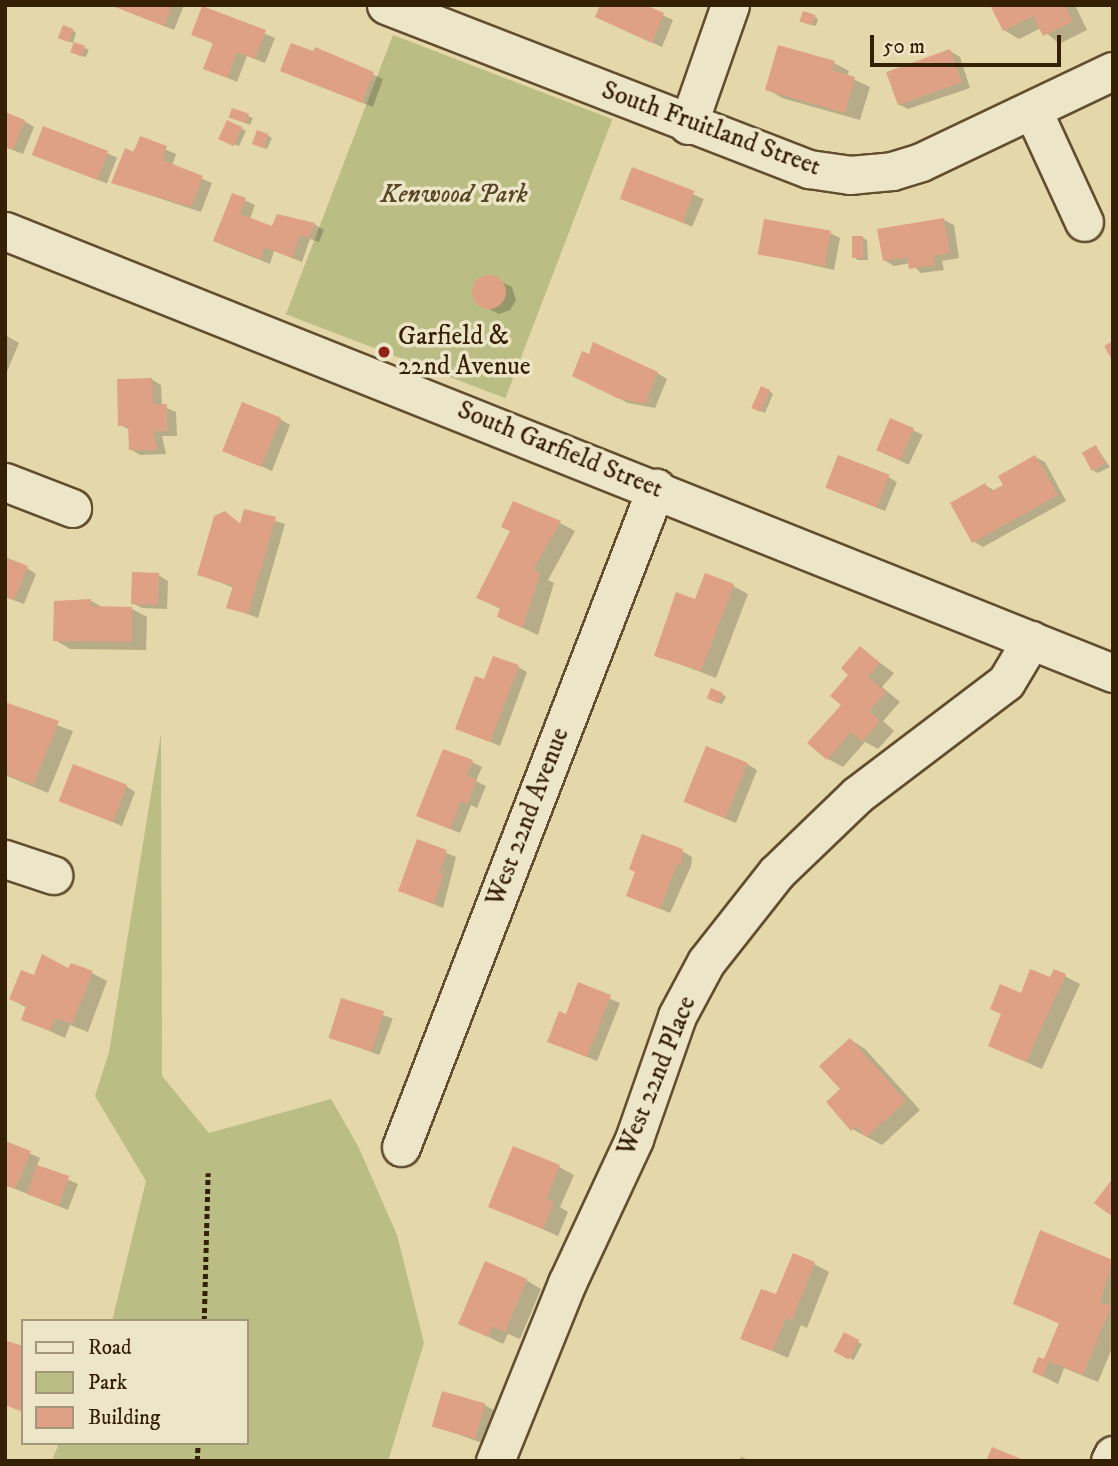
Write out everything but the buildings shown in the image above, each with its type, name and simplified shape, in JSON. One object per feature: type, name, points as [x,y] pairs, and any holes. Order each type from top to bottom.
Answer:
[{"type":"street","name":"South Fruitland Street","points":[[386,5],[688,125],[808,169],[850,174],[892,171],[921,162],[1113,71]]},
{"type":"street","points":[[688,125],[730,5]]},
{"type":"street","points":[[1033,111],[1084,222]]},
{"type":"street","name":"South Garfield Street","points":[[5,231],[656,488],[1113,673]]},
{"type":"street","points":[[5,482],[72,508]]},
{"type":"street","name":"West 22nd Avenue","points":[[401,1147],[656,488]]},
{"type":"street","name":"West 22nd Place","points":[[495,1461],[566,1283],[634,1139],[677,1016],[706,962],[776,873],[857,795],[1006,682],[1031,640]]},
{"type":"street","points":[[5,859],[53,875]]},
{"type":"street","points":[[1110,1461],[1113,1455]]},
{"type":"path","points":[[204,1319],[208,1173]]},
{"type":"green space","name":"Kenwood Park","points":[[393,35],[612,119],[505,398],[286,314]]},
{"type":"green space","points":[[161,733],[162,1076],[209,1133],[331,1099],[358,1146],[397,1235],[424,1343],[388,1461],[52,1461],[58,1445],[248,1445],[248,1319],[112,1319],[146,1181],[95,1096],[109,1052]]},
{"type":"place","name":"Garfield & 22nd Avenue","points":[[384,352]]}]
